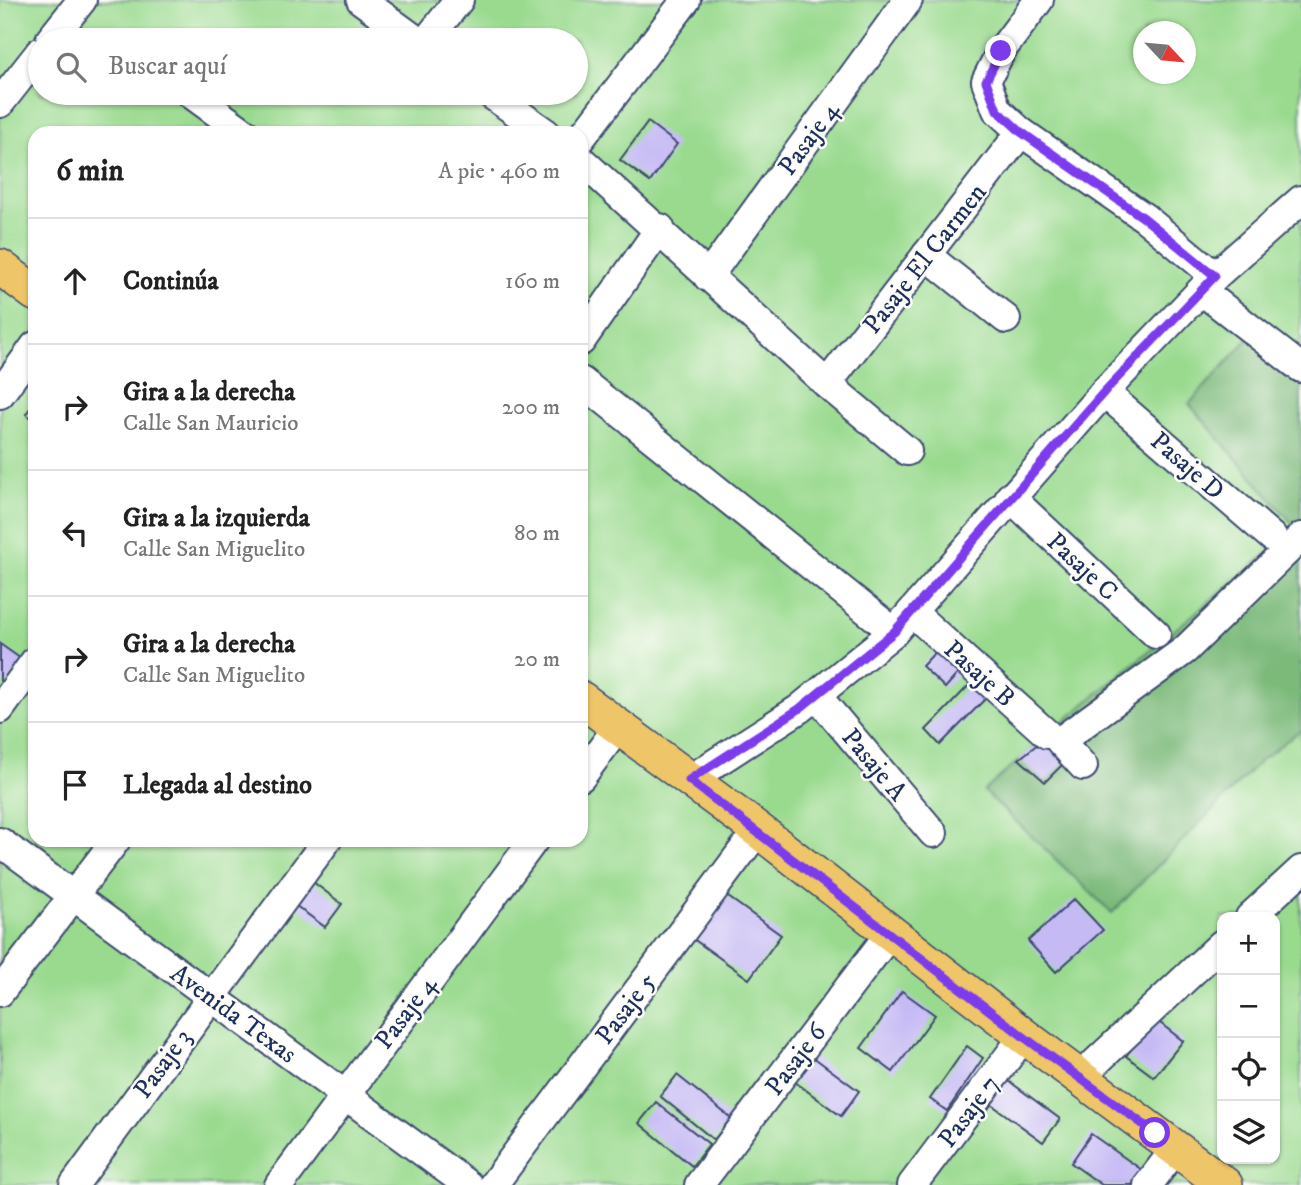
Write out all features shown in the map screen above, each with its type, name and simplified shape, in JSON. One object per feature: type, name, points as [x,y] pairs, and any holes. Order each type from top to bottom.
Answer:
[{"type":"main road","points":[[0,267],[28,288]]},
{"type":"main road","points":[[588,704],[758,830],[1024,1037],[1224,1185]]},
{"type":"street","points":[[60,28],[82,0]]},
{"type":"street","points":[[361,0],[400,28]]},
{"type":"street","points":[[437,28],[459,0]]},
{"type":"street","points":[[588,129],[687,0]]},
{"type":"street","name":"Pasaje 4","points":[[708,276],[908,0]]},
{"type":"street","points":[[1039,0],[1001,51],[986,81],[997,110],[1021,132],[1144,218],[1209,284],[1301,368]]},
{"type":"street","points":[[0,103],[28,67]]},
{"type":"street","points":[[206,105],[235,126]]},
{"type":"street","points":[[506,105],[536,126]]},
{"type":"street","name":"Pasaje El Carmen","points":[[827,384],[1021,132]]},
{"type":"street","points":[[588,166],[660,228],[708,276],[827,384],[907,451]]},
{"type":"street","points":[[689,780],[816,695],[903,622],[1104,392],[1209,284],[1301,200]]},
{"type":"street","points":[[588,331],[660,228]]},
{"type":"street","points":[[926,255],[1006,319]]},
{"type":"street","points":[[0,394],[28,356]]},
{"type":"street","name":"Pasaje B","points":[[588,386],[903,622],[1047,734]]},
{"type":"street","name":"Pasaje D","points":[[1104,392],[1272,537]]},
{"type":"street","name":"Pasaje C","points":[[1010,497],[1156,634]]},
{"type":"street","points":[[1083,766],[1060,741],[1185,650],[1301,537]]},
{"type":"street","points":[[0,709],[28,671]]},
{"type":"street","name":"Pasaje A","points":[[816,695],[933,834]]},
{"type":"street","points":[[588,768],[618,727]]},
{"type":"street","name":"Pasaje 5","points":[[493,1185],[758,830]]},
{"type":"street","name":"Avenida Texas","points":[[0,842],[468,1185]]},
{"type":"street","points":[[0,992],[111,847]]},
{"type":"street","name":"Pasaje 3","points":[[74,1185],[322,847]]},
{"type":"street","name":"Pasaje 4","points":[[279,1185],[343,1094],[529,847]]},
{"type":"street","points":[[1255,912],[1301,870]]},
{"type":"street","name":"Pasaje 6","points":[[699,1185],[891,932]]},
{"type":"street","points":[[1079,1078],[1217,949]]},
{"type":"street","name":"Pasaje 7","points":[[912,1185],[1024,1037]]},
{"type":"street","points":[[1148,1185],[1176,1148]]},
{"type":"green space","points":[[0,0],[1301,0],[1301,1185],[0,1185]]},
{"type":"green space","points":[[1249,338],[1301,381],[1301,730],[1262,759],[1112,913],[984,791],[1058,726],[1297,529],[1189,404]]},
{"type":"building","points":[[648,122],[677,144],[650,182],[620,160]]},
{"type":"building","points":[[0,644],[24,661],[7,685],[0,681]]},
{"type":"building","points":[[939,648],[962,669],[945,688],[922,666]]},
{"type":"building","points":[[976,678],[991,693],[940,745],[926,730]]},
{"type":"building","points":[[1044,739],[1065,762],[1045,782],[1019,759]]},
{"type":"building","points":[[313,882],[342,904],[325,927],[295,905]]},
{"type":"building","points":[[724,894],[781,935],[749,979],[692,938]]},
{"type":"building","points":[[1074,899],[1103,930],[1056,972],[1028,941]]},
{"type":"building","points":[[902,991],[935,1015],[893,1072],[861,1048]]},
{"type":"building","points":[[1155,1019],[1183,1041],[1154,1077],[1126,1056]]},
{"type":"building","points":[[967,1046],[983,1058],[947,1111],[930,1099]]},
{"type":"building","points":[[809,1054],[859,1091],[841,1116],[791,1079]]},
{"type":"building","points":[[677,1075],[731,1118],[714,1140],[660,1096]]},
{"type":"building","points":[[1005,1078],[1060,1119],[1043,1142],[988,1102]]},
{"type":"building","points":[[656,1102],[709,1144],[692,1166],[639,1123]]},
{"type":"building","points":[[1091,1134],[1142,1170],[1132,1185],[1102,1185],[1071,1163]]},
{"type":"route","points":[[1001,51],[986,81],[997,110],[1021,132],[1144,218],[1215,276],[1104,392],[894,632],[799,709],[689,780],[891,932],[1024,1037],[1155,1133]]}]
